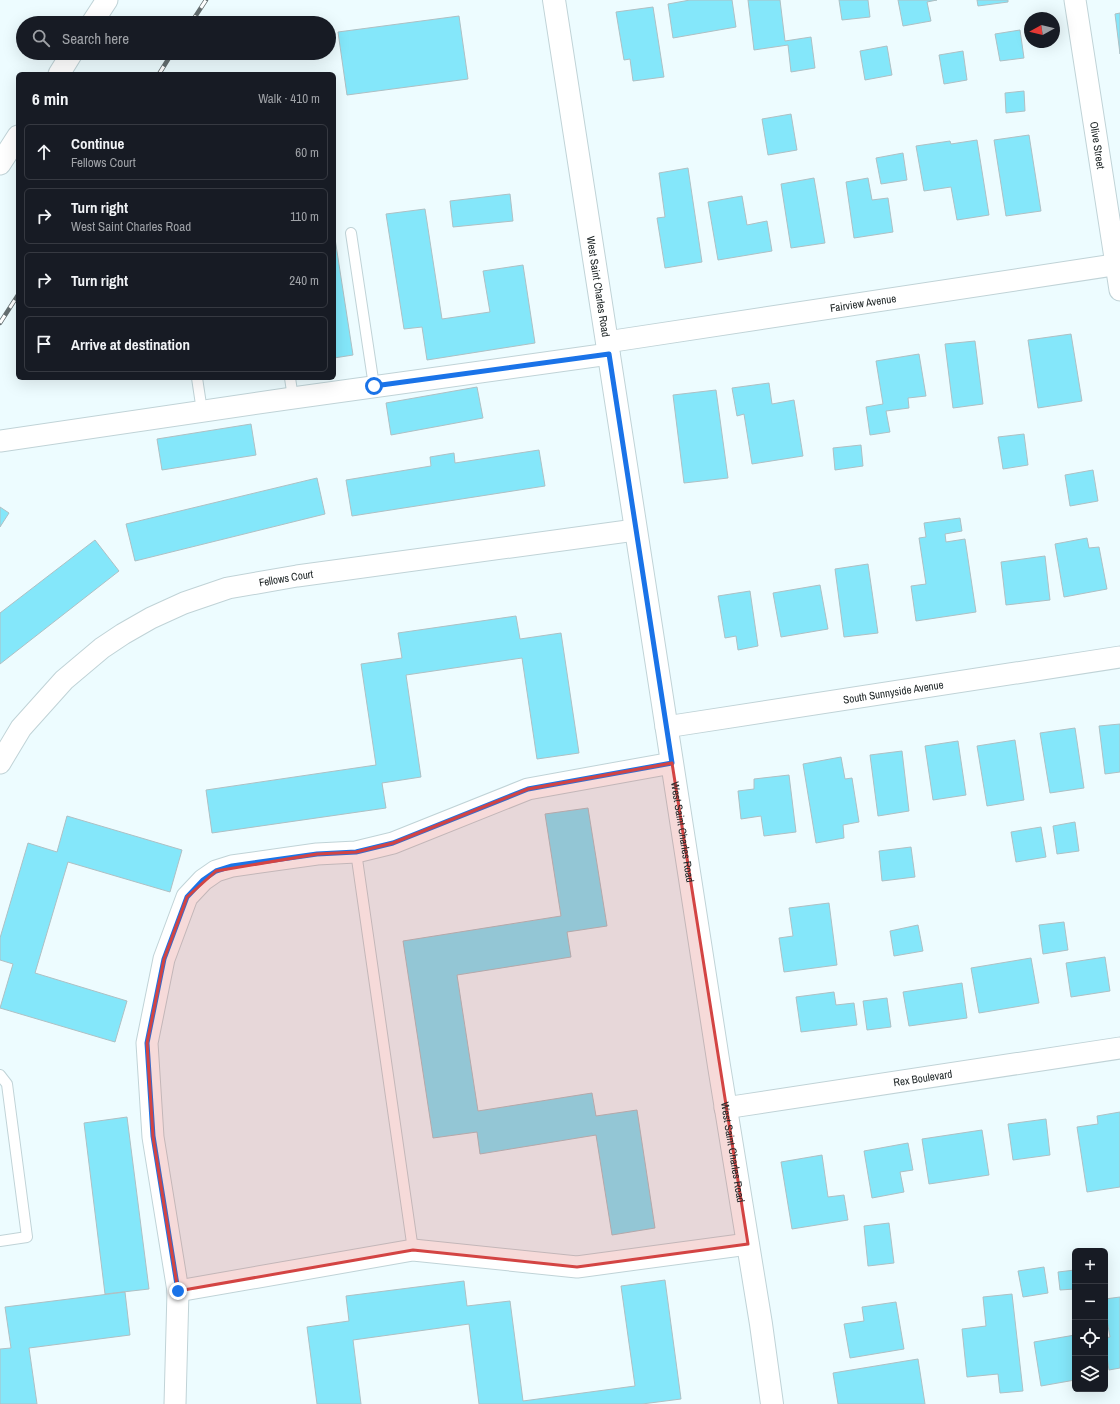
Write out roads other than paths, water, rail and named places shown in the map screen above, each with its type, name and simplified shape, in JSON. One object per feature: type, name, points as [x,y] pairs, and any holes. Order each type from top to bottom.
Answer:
[{"type":"main road","name":"West Saint Charles Road","points":[[554,0],[772,1404]]},
{"type":"street","points":[[97,16],[107,0]]},
{"type":"street","name":"Olive Street","points":[[1075,0],[1118,265],[1120,290]]},
{"type":"street","points":[[60,72],[68,60]]},
{"type":"street","points":[[0,164],[16,139]]},
{"type":"street","name":"Fairview Avenue","points":[[608,348],[1118,265]]},
{"type":"street","points":[[0,441],[202,411],[292,388],[374,386],[608,348]]},
{"type":"street","name":"Fellows Court","points":[[0,763],[21,728],[64,680],[102,648],[123,634],[151,618],[184,603],[228,588],[297,576],[636,530]]},
{"type":"street","name":"South Sunnyside Avenue","points":[[666,727],[1120,657]]},
{"type":"street","points":[[176,1404],[178,1291],[153,1136],[147,1043],[164,959],[187,897],[203,880],[216,871],[232,866],[317,854],[356,852],[393,843],[528,789],[672,763]]},
{"type":"street","name":"Rex Boulevard","points":[[725,1108],[1120,1048]]},
{"type":"street","points":[[178,1291],[413,1250],[577,1267],[748,1244]]},
{"type":"lane","points":[[351,234],[374,386]]},
{"type":"lane","points":[[197,380],[202,411]]},
{"type":"lane","points":[[356,852],[413,1250]]},
{"type":"lane","points":[[0,1075],[7,1084],[27,1237],[0,1241]]},
{"type":"railway","points":[[196,16],[206,0]]},
{"type":"railway","points":[[160,72],[168,60]]},
{"type":"railway","points":[[0,323],[16,298]]}]
